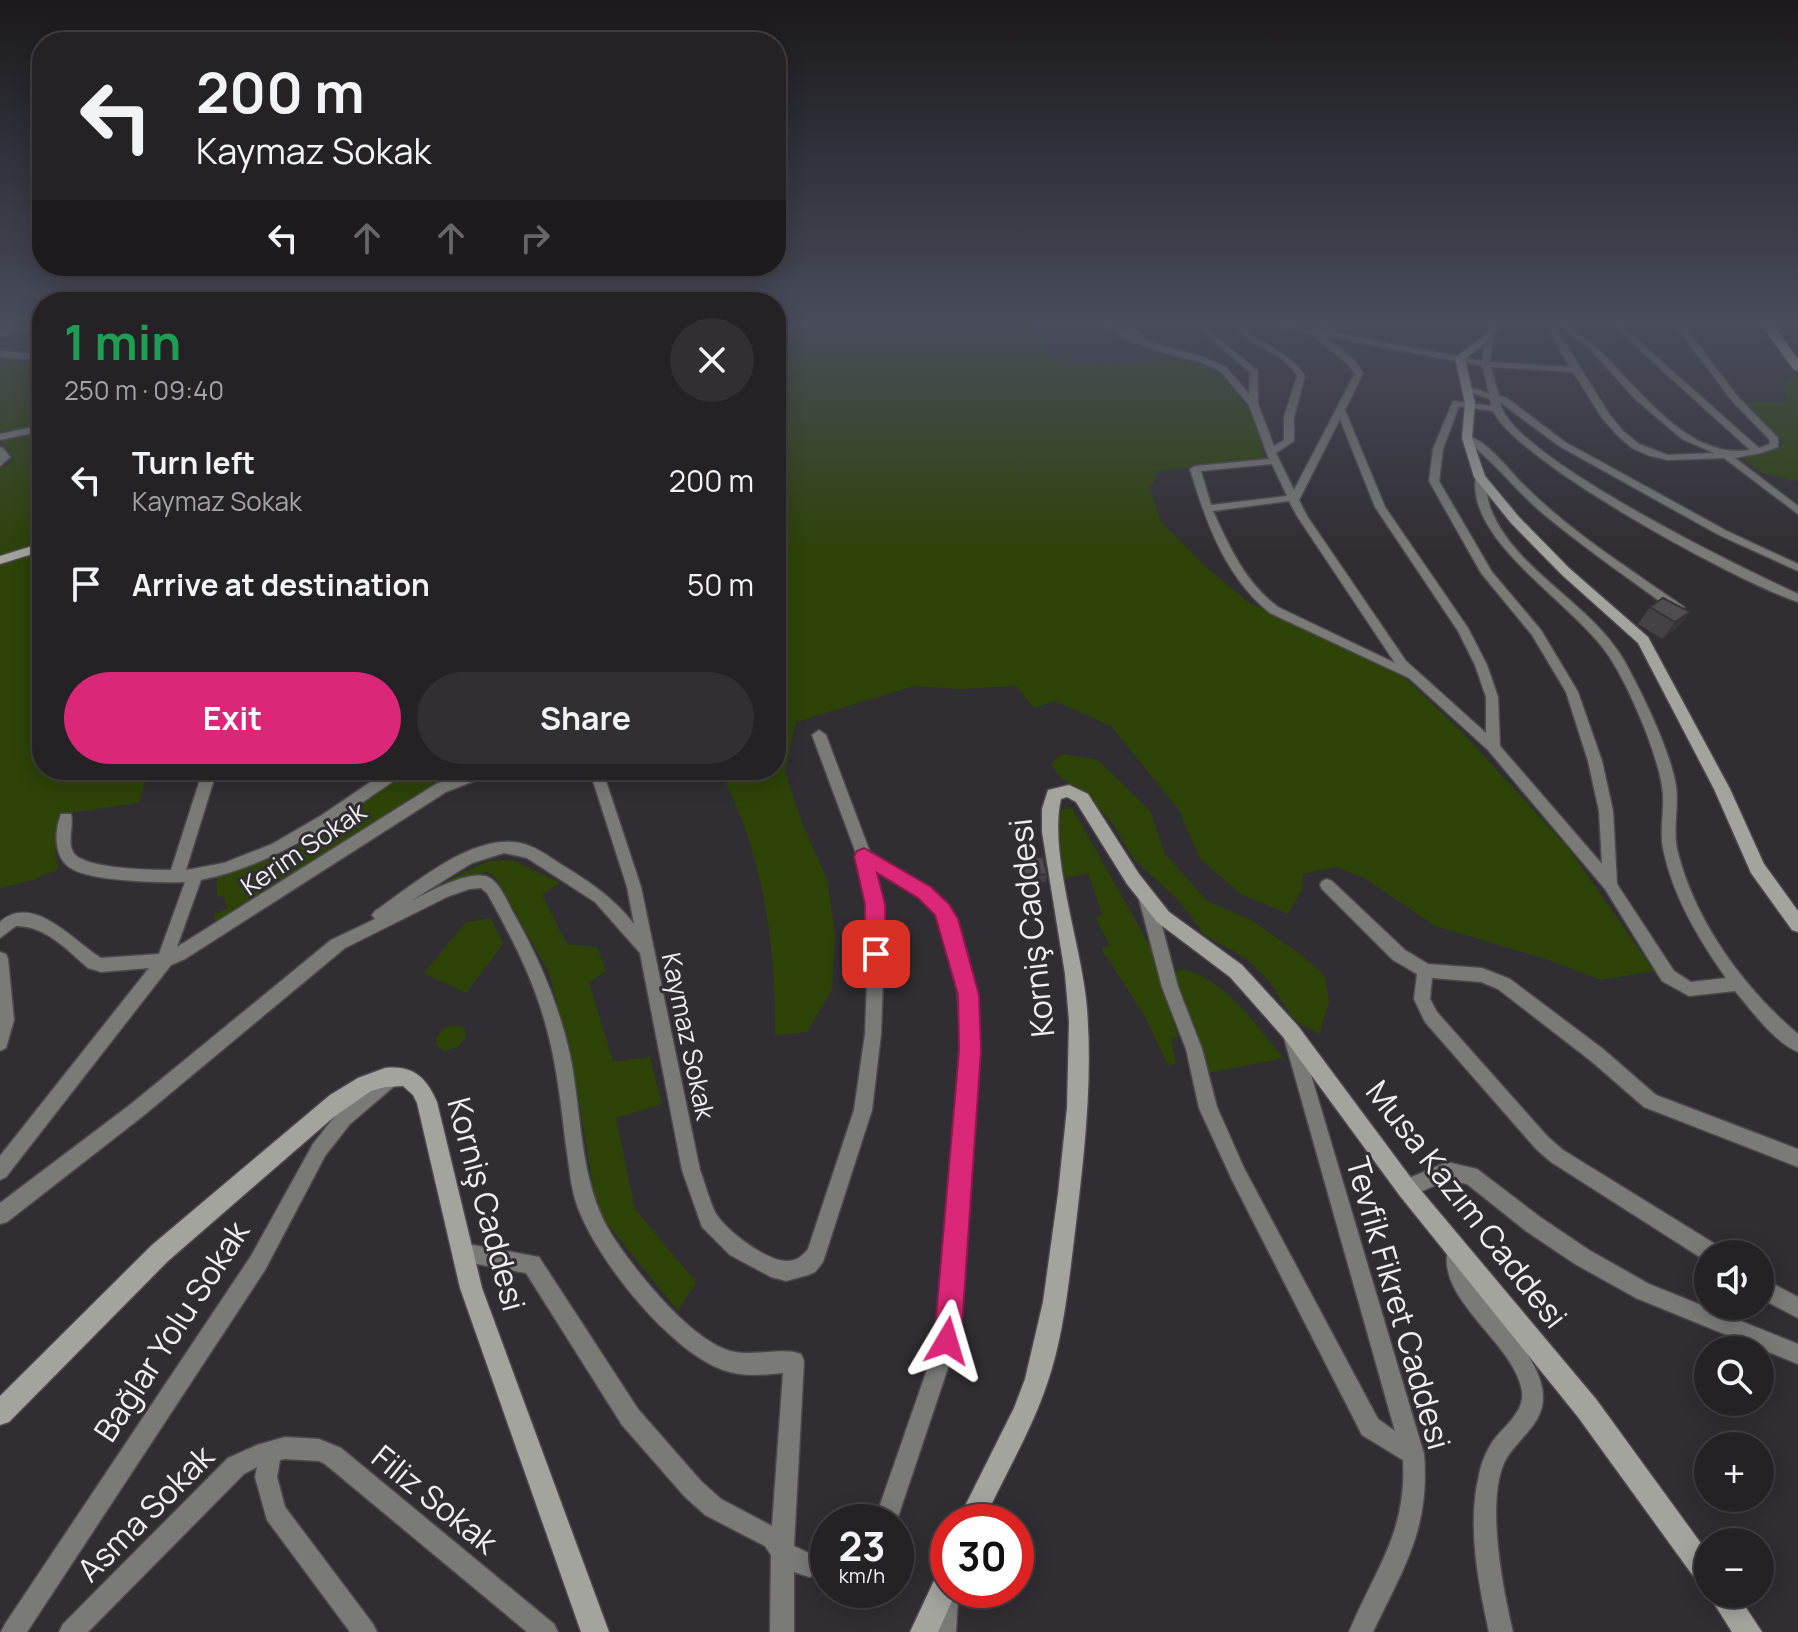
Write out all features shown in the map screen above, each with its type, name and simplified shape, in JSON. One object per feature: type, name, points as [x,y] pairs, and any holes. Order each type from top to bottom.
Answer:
[{"type":"main road","points":[[1469,398],[1467,438],[1480,477],[1515,520],[1565,571],[1643,640],[1722,789],[1757,868],[1798,925]]},
{"type":"main road","points":[[0,560],[32,550]]},
{"type":"main road","name":"Korniş Caddesi","points":[[979,1504],[1021,1420],[1036,1380],[1059,1263],[1070,1181],[1078,1102],[1078,993],[1057,886],[1050,807],[1054,794],[1069,791],[1082,798],[1147,898]]},
{"type":"main road","name":"Musa Kazım Caddesi","points":[[1147,898],[1175,929],[1236,971],[1258,992],[1407,1189],[1587,1408],[1694,1556]]},
{"type":"main road","points":[[0,1413],[119,1291],[272,1155],[346,1095],[379,1078],[393,1076]]},
{"type":"main road","name":"Korniş Caddesi","points":[[393,1076],[415,1082],[427,1102],[462,1253],[480,1315],[595,1632]]},
{"type":"main road","points":[[924,1632],[935,1608]]},
{"type":"main road","points":[[1731,1608],[1748,1632]]},
{"type":"street","points":[[1248,398],[1253,404],[1293,499],[1412,676],[1493,747],[1610,885],[1668,976],[1689,989],[1740,983]]},
{"type":"street","points":[[1253,404],[1254,398]]},
{"type":"street","points":[[1295,398],[1289,417],[1289,441],[1273,457],[1195,469],[1207,509],[1242,581],[1261,601],[1412,676]]},
{"type":"street","points":[[1293,499],[1348,398]]},
{"type":"street","points":[[1466,398],[1456,403],[1438,449],[1434,481],[1487,573],[1551,653],[1576,701],[1606,811],[1610,885]]},
{"type":"street","points":[[1475,398],[1510,404],[1562,444],[1723,533],[1798,568]]},
{"type":"street","points":[[1494,398],[1511,429],[1541,454],[1666,535],[1798,598]]},
{"type":"street","points":[[1595,398],[1612,425],[1647,452],[1678,458],[1757,451],[1775,445],[1773,438],[1734,398]]},
{"type":"street","points":[[1639,398],[1685,437],[1726,455],[1798,511]]},
{"type":"street","points":[[1698,398],[1757,451]]},
{"type":"street","points":[[1342,412],[1380,507],[1464,631],[1481,665],[1492,697],[1493,747]]},
{"type":"street","points":[[0,437],[32,430]]},
{"type":"street","points":[[1467,438],[1496,459],[1523,491],[1575,534],[1683,612]]},
{"type":"street","points":[[0,450],[5,457],[0,463]]},
{"type":"street","points":[[1480,477],[1481,503],[1498,533],[1604,640],[1620,664],[1666,774],[1670,806],[1669,844],[1677,871],[1701,924],[1740,983],[1798,1044]]},
{"type":"street","points":[[1207,509],[1293,499]]},
{"type":"street","name":"Kaymaz Sokak","points":[[0,1215],[137,1110],[337,945],[466,859],[483,852],[510,848],[532,854],[604,898],[645,950],[691,1170],[709,1220],[737,1248],[771,1267],[798,1270],[808,1265],[821,1243],[856,1140],[869,1076],[877,927],[864,856],[819,735]]},
{"type":"street","points":[[177,875],[207,780]]},
{"type":"street","points":[[66,818],[64,852],[67,859],[79,866],[195,875],[239,863],[293,840],[383,780]]},
{"type":"street","name":"Kerim Sokak","points":[[165,960],[229,925],[441,788],[462,780]]},
{"type":"street","points":[[599,780],[634,887],[645,950]]},
{"type":"street","points":[[864,856],[925,892],[942,909],[948,919],[961,964],[969,1009],[966,1112],[950,1329],[938,1376],[892,1504]]},
{"type":"street","points":[[0,1171],[165,960],[195,875]]},
{"type":"street","points":[[337,945],[458,886],[484,882],[492,889],[536,971],[549,1007],[560,1051],[584,1199],[603,1239],[682,1335],[706,1353],[742,1364],[794,1361],[782,1552],[782,1632]]},
{"type":"street","points":[[1327,885],[1399,955],[1425,971],[1482,975],[1504,984],[1597,1055],[1650,1101],[1798,1158]]},
{"type":"street","points":[[1147,898],[1170,987],[1194,1049],[1208,1108],[1238,1174],[1370,1427],[1413,1454]]},
{"type":"street","points":[[1,930],[13,920],[36,922],[101,965],[165,960]]},
{"type":"street","points":[[0,959],[6,1020],[0,1043]]},
{"type":"street","points":[[1425,971],[1422,999],[1431,1017],[1542,1143],[1592,1179],[1694,1242]]},
{"type":"street","name":"Tevfik Fikret Caddesi","points":[[1291,1032],[1413,1454],[1417,1483],[1408,1534],[1361,1632]]},
{"type":"street","name":"Bağlar Yolu Sokak","points":[[13,1632],[258,1263],[319,1150],[344,1118],[393,1076]]},
{"type":"street","points":[[1407,1189],[1447,1171],[1471,1175],[1533,1224],[1582,1257],[1643,1291],[1798,1354]]},
{"type":"street","points":[[1457,1250],[1455,1266],[1458,1275],[1522,1367],[1533,1394],[1527,1416],[1497,1456],[1491,1472],[1487,1542],[1501,1632]]},
{"type":"street","points":[[462,1253],[532,1264],[639,1427],[693,1489],[713,1507],[773,1538],[782,1552],[810,1565]]},
{"type":"street","points":[[1774,1295],[1798,1308]]},
{"type":"street","name":"Filiz Sokak","points":[[271,1451],[302,1447],[333,1456],[546,1632]]},
{"type":"street","points":[[271,1451],[266,1477],[275,1512],[365,1632]]},
{"type":"street","name":"Asma Sokak","points":[[71,1632],[224,1475],[244,1462],[271,1451]]},
{"type":"street","points":[[944,1632],[945,1608]]},
{"type":"green space","points":[[0,398],[32,398],[32,427],[0,434]]},
{"type":"green space","points":[[786,398],[1240,398],[1256,421],[1265,459],[1158,471],[1150,489],[1161,522],[1207,568],[1248,602],[1404,677],[1462,732],[1569,849],[1654,971],[1601,980],[1546,959],[1435,926],[1364,878],[1336,867],[1303,874],[1302,890],[1288,914],[1241,894],[1200,859],[1179,810],[1111,726],[1055,701],[1034,708],[1016,686],[958,689],[914,686],[796,722],[786,767]]},
{"type":"green space","points":[[1785,398],[1798,398],[1798,481],[1762,473],[1744,460],[1747,456],[1778,449],[1784,443],[1744,401],[1786,403]]},
{"type":"green space","points":[[32,434],[32,780],[154,780],[146,781],[138,803],[62,814],[55,855],[58,869],[33,880],[0,888],[0,467],[8,465],[13,457],[1,442]]},
{"type":"green space","points":[[1062,754],[1098,760],[1150,811],[1165,854],[1207,901],[1251,920],[1303,956],[1325,976],[1329,1002],[1319,1034],[1294,1020],[1269,981],[1248,960],[1205,935],[1178,900],[1133,858],[1113,824],[1087,795],[1060,777],[1051,764]]},
{"type":"green space","points":[[786,775],[802,823],[827,879],[835,934],[832,990],[807,1032],[775,1035],[773,967],[764,899],[734,801],[724,780],[786,780]]},
{"type":"green space","points":[[394,780],[445,780],[410,799],[219,927],[213,915],[228,908],[222,895],[217,897],[217,878],[281,855],[309,840]]},
{"type":"green space","points":[[1072,808],[1151,948],[1178,1037],[1171,1038],[1176,1064],[1168,1065],[1145,1017],[1101,948],[1110,945],[1096,919],[1102,914],[1088,873],[1061,879],[1058,815],[1063,809]]},
{"type":"green space","points":[[513,860],[560,883],[542,895],[567,944],[597,947],[606,971],[589,982],[613,1062],[650,1057],[662,1104],[616,1118],[635,1209],[696,1282],[678,1311],[604,1220],[595,1198],[574,1071],[549,973],[496,878],[487,872],[438,885],[488,861]]},
{"type":"green space","points":[[491,918],[503,944],[466,993],[424,973],[466,922]]},
{"type":"green space","points":[[1179,969],[1195,973],[1224,991],[1283,1058],[1209,1073],[1175,986],[1175,973]]},
{"type":"green space","points":[[451,1025],[464,1027],[467,1035],[458,1047],[444,1051],[437,1046],[437,1039]]},
{"type":"building","points":[[1663,598],[1690,612],[1675,622],[1650,607]]},
{"type":"building","points":[[1043,857],[1047,874],[1024,876],[1020,859]]},
{"type":"route","points":[[876,954],[875,904],[864,856],[925,892],[942,909],[948,919],[968,995],[970,1050],[952,1316],[947,1341]]}]
